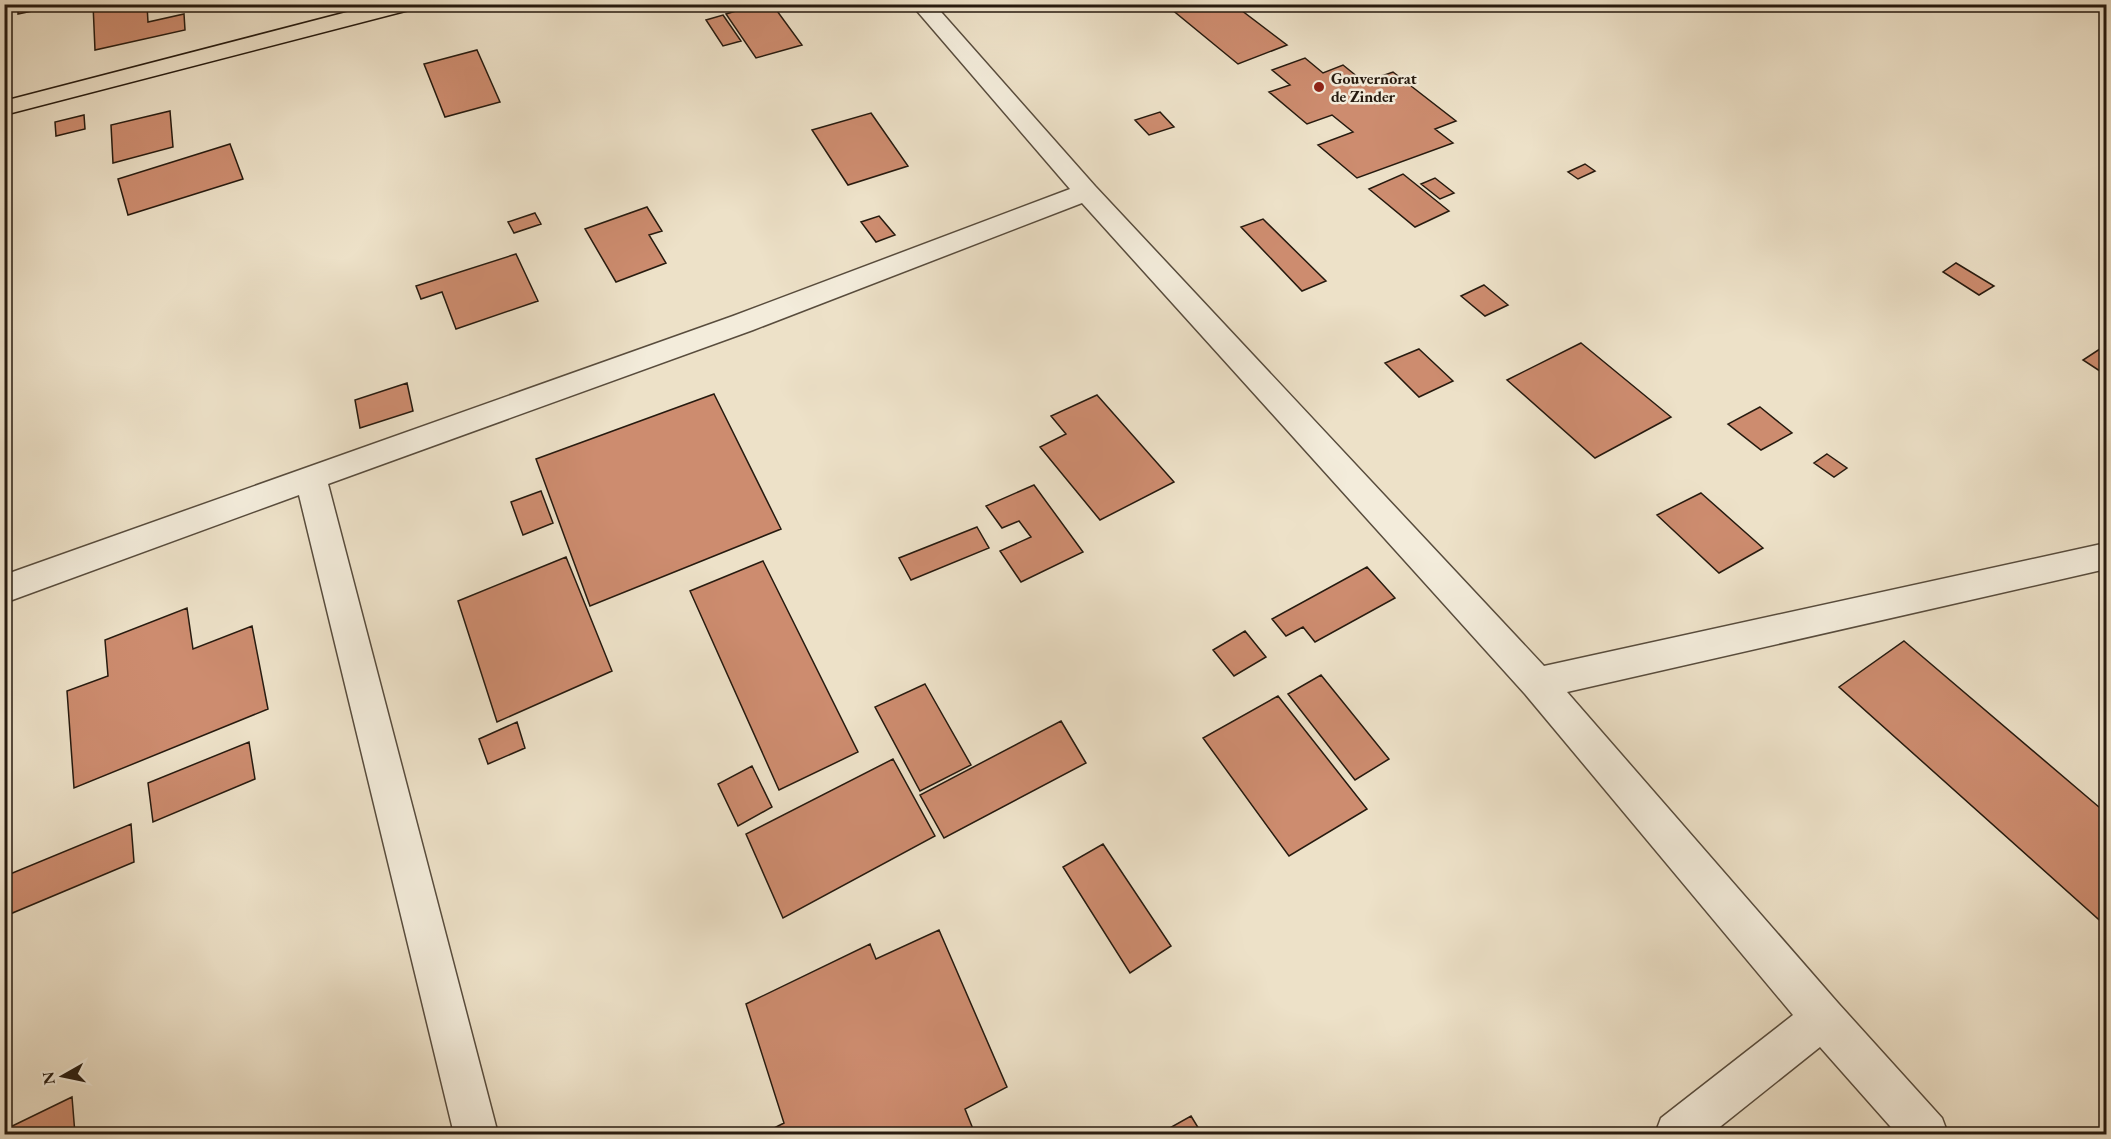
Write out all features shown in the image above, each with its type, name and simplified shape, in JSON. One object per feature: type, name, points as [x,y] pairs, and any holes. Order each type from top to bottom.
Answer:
[{"type":"highway","points":[[4,88],[325,4]]},
{"type":"highway","points":[[4,108],[405,4]]},
{"type":"street","points":[[922,4],[1086,192],[1537,683],[1823,1018],[1926,1134]]},
{"type":"street","points":[[4,589],[742,323],[1086,192]]},
{"type":"street","points":[[311,478],[476,1134]]},
{"type":"street","points":[[1537,683],[2106,556]]},
{"type":"street","points":[[1677,1134],[1823,1018]]},
{"type":"building","points":[[18,4],[42,4],[41,9],[18,14]]},
{"type":"building","points":[[93,4],[150,4],[147,5],[148,22],[184,14],[185,30],[95,50]]},
{"type":"building","points":[[759,4],[772,4],[802,45],[756,58],[726,14]]},
{"type":"building","points":[[1165,4],[1233,4],[1287,45],[1238,64]]},
{"type":"building","points":[[723,15],[741,41],[723,46],[706,20]]},
{"type":"building","points":[[477,50],[500,102],[445,117],[424,64]]},
{"type":"building","points":[[1305,58],[1323,73],[1343,65],[1364,82],[1393,72],[1456,121],[1435,129],[1453,143],[1357,178],[1318,145],[1353,132],[1332,115],[1307,124],[1269,92],[1290,85],[1272,70]]},
{"type":"building","points":[[170,111],[173,147],[113,163],[111,125]]},
{"type":"building","points":[[1160,112],[1174,127],[1149,135],[1135,120]]},
{"type":"building","points":[[871,113],[908,166],[848,185],[812,130]]},
{"type":"building","points":[[84,115],[85,129],[56,136],[55,122]]},
{"type":"building","points":[[230,144],[243,179],[128,215],[118,179]]},
{"type":"building","points":[[1585,164],[1595,171],[1578,179],[1568,172]]},
{"type":"building","points":[[1403,174],[1449,211],[1415,227],[1369,189]]},
{"type":"building","points":[[1435,178],[1454,193],[1440,199],[1421,184]]},
{"type":"building","points":[[647,207],[662,231],[649,235],[666,263],[616,282],[585,229]]},
{"type":"building","points":[[535,213],[541,224],[514,233],[508,222]]},
{"type":"building","points":[[879,216],[895,235],[876,242],[861,222]]},
{"type":"building","points":[[1263,219],[1326,281],[1302,291],[1241,227]]},
{"type":"building","points":[[516,254],[538,301],[456,329],[442,292],[421,299],[416,286]]},
{"type":"building","points":[[1956,263],[1994,286],[1979,295],[1943,272]]},
{"type":"building","points":[[1484,285],[1508,305],[1485,316],[1461,296]]},
{"type":"building","points":[[1581,343],[1671,417],[1595,458],[1507,380]]},
{"type":"building","points":[[2106,345],[2106,375],[2083,360]]},
{"type":"building","points":[[1419,349],[1453,381],[1419,397],[1385,363]]},
{"type":"building","points":[[407,383],[413,411],[360,428],[355,400]]},
{"type":"building","points":[[714,394],[781,529],[590,606],[536,459]]},
{"type":"building","points":[[1097,395],[1174,482],[1100,520],[1040,447],[1066,434],[1051,416]]},
{"type":"building","points":[[1760,407],[1792,433],[1761,450],[1728,424]]},
{"type":"building","points":[[1827,454],[1847,468],[1834,477],[1814,463]]},
{"type":"building","points":[[1034,485],[1083,552],[1021,582],[1000,551],[1031,537],[1019,521],[1002,528],[986,506]]},
{"type":"building","points":[[541,491],[553,523],[523,535],[511,502]]},
{"type":"building","points":[[1701,493],[1763,548],[1719,573],[1657,515]]},
{"type":"building","points":[[977,527],[989,548],[911,580],[899,558]]},
{"type":"building","points":[[566,557],[612,671],[497,722],[458,601]]},
{"type":"building","points":[[763,561],[858,752],[779,790],[690,591]]},
{"type":"building","points":[[1367,567],[1395,598],[1315,642],[1303,627],[1286,636],[1272,619]]},
{"type":"building","points":[[187,608],[193,649],[252,626],[268,709],[74,788],[67,691],[108,676],[105,640]]},
{"type":"building","points":[[1245,631],[1266,657],[1234,676],[1213,650]]},
{"type":"building","points":[[1904,641],[2106,813],[2106,926],[1839,687]]},
{"type":"building","points":[[1321,675],[1389,759],[1355,780],[1288,694]]},
{"type":"building","points":[[925,684],[971,765],[920,791],[875,707]]},
{"type":"building","points":[[1278,696],[1367,809],[1289,856],[1203,738]]},
{"type":"building","points":[[1061,721],[1086,763],[944,838],[920,795]]},
{"type":"building","points":[[517,722],[525,748],[488,764],[479,739]]},
{"type":"building","points":[[249,742],[255,779],[153,822],[148,783]]},
{"type":"building","points":[[893,759],[935,836],[783,918],[746,834]]},
{"type":"building","points":[[752,766],[772,807],[738,826],[718,784]]},
{"type":"building","points":[[131,824],[134,862],[10,914],[10,874]]},
{"type":"building","points":[[1103,844],[1171,946],[1130,973],[1063,867]]},
{"type":"building","points":[[939,930],[1007,1087],[965,1109],[975,1134],[762,1134],[784,1123],[746,1004],[870,944],[876,959]]},
{"type":"building","points":[[72,1097],[75,1134],[4,1134],[4,1130]]},
{"type":"building","points":[[1191,1116],[1202,1134],[1159,1134]]},
{"type":"place","name":"Gouvernorat de Zinder","points":[[1319,87]]}]
